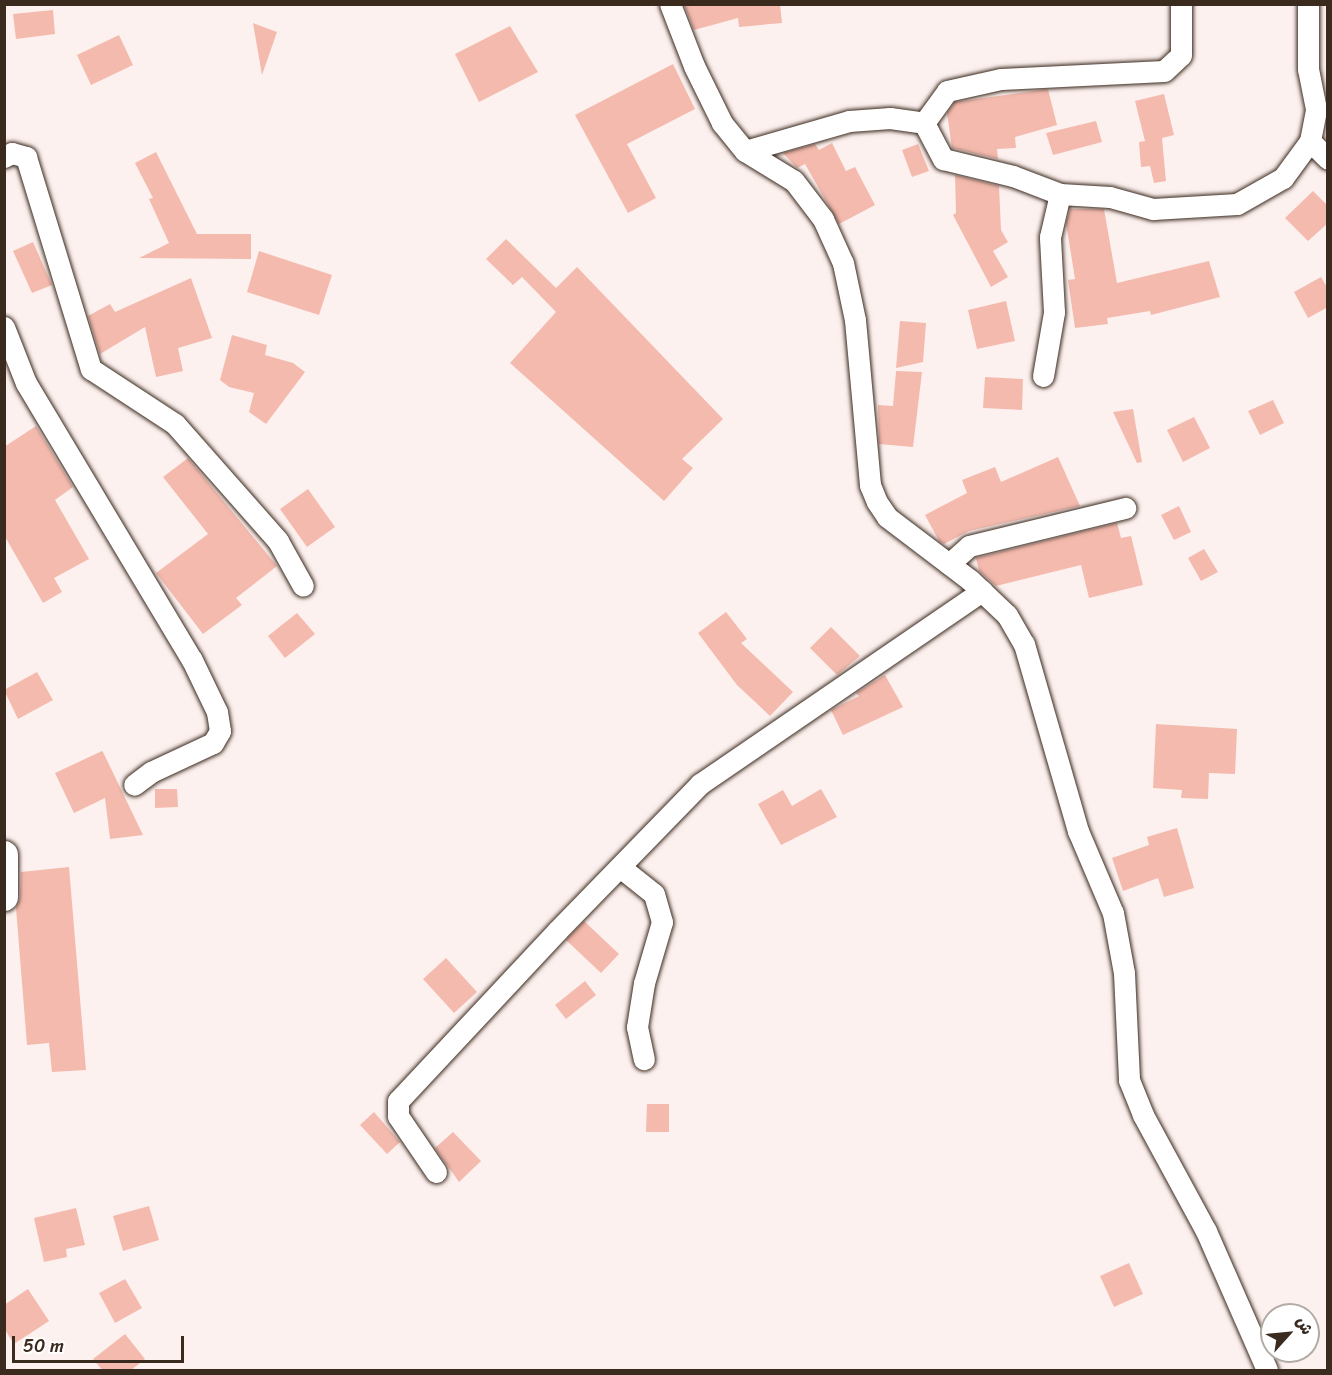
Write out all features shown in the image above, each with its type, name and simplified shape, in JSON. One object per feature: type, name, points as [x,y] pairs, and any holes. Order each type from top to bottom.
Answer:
[{"type":"street","points":[[670,4],[718,113],[745,151],[794,182],[823,219],[843,263],[855,320],[870,485],[887,517],[982,591],[1007,615],[1024,644],[1078,831],[1113,913],[1124,973],[1129,1080],[1143,1115],[1206,1231],[1267,1371]]},
{"type":"street","points":[[924,123],[947,91],[990,81],[1164,71],[1181,55],[1181,4]]},
{"type":"street","points":[[924,123],[943,159],[1013,176],[1060,194],[1110,197],[1153,209],[1237,204],[1283,178],[1310,141],[1316,110],[1308,69],[1308,4]]},
{"type":"street","points":[[745,151],[849,121],[890,118],[924,123]]},
{"type":"street","points":[[1310,141],[1328,159]]},
{"type":"street","points":[[4,157],[12,153],[26,157],[91,369],[175,424],[278,541],[303,586]]},
{"type":"street","points":[[1043,376],[1054,312],[1050,237],[1060,194]]},
{"type":"street","points":[[4,327],[26,382],[192,660],[217,712],[220,731],[213,743],[151,772],[134,785]]},
{"type":"street","points":[[949,564],[969,546],[1125,508]]},
{"type":"street","points":[[436,1172],[398,1116],[398,1101],[700,784],[982,591]]},
{"type":"street","points":[[620,867],[654,894],[662,922],[644,983],[638,1028],[644,1059]]},
{"type":"building","points":[[684,4],[780,4],[782,23],[739,27],[738,18],[694,30]]},
{"type":"building","points":[[53,10],[55,34],[16,39],[13,14]]},
{"type":"building","points":[[253,23],[277,32],[262,75]]},
{"type":"building","points":[[510,26],[538,72],[479,102],[455,54]]},
{"type":"building","points":[[119,35],[133,65],[91,85],[77,55]]},
{"type":"building","points":[[673,64],[695,109],[627,144],[656,198],[628,213],[575,115]]},
{"type":"building","points":[[1048,89],[1057,125],[1015,137],[1016,148],[997,149],[998,159],[952,148],[947,113],[955,102]]},
{"type":"building","points":[[1164,94],[1174,135],[1162,138],[1166,181],[1154,183],[1150,166],[1141,167],[1139,142],[1145,141],[1135,101]]},
{"type":"building","points":[[1096,121],[1102,142],[1053,155],[1046,133]]},
{"type":"building","points":[[832,143],[846,171],[855,167],[875,205],[839,224],[805,164],[797,168],[783,153],[815,144],[819,150]]},
{"type":"building","points":[[918,144],[929,171],[912,177],[902,150]]},
{"type":"building","points":[[156,152],[197,234],[251,234],[251,259],[139,258],[169,243],[149,199],[153,198],[135,163]]},
{"type":"building","points":[[955,175],[999,186],[1001,230],[1008,242],[993,251],[1008,277],[991,287],[953,215],[956,213]]},
{"type":"building","points":[[1313,191],[1328,206],[1328,223],[1308,241],[1285,218]]},
{"type":"building","points":[[1070,209],[1104,209],[1117,283],[1209,261],[1220,297],[1151,315],[1150,311],[1107,318],[1108,324],[1075,328],[1068,280],[1075,279],[1066,223]]},
{"type":"building","points":[[506,239],[556,288],[577,267],[723,419],[682,459],[693,468],[664,501],[510,363],[556,312],[522,277],[513,285],[486,259]]},
{"type":"building","points":[[33,242],[52,285],[32,293],[13,251]]},
{"type":"building","points":[[259,251],[332,275],[319,315],[247,292]]},
{"type":"building","points":[[1321,277],[1328,289],[1328,307],[1308,318],[1294,292]]},
{"type":"building","points":[[191,278],[212,338],[178,348],[183,371],[156,377],[145,327],[100,354],[88,316],[110,304],[115,312]]},
{"type":"building","points":[[1006,301],[1015,341],[977,349],[968,310]]},
{"type":"building","points":[[900,321],[926,323],[923,362],[896,368]]},
{"type":"building","points":[[232,335],[267,345],[265,355],[293,363],[305,372],[266,424],[249,412],[254,393],[229,387],[220,380]]},
{"type":"building","points":[[896,371],[922,372],[913,447],[879,444],[878,405],[893,406]]},
{"type":"building","points":[[985,377],[1023,379],[1022,410],[983,408]]},
{"type":"building","points":[[1273,400],[1284,423],[1260,435],[1248,411]]},
{"type":"building","points":[[1133,409],[1142,462],[1137,463],[1113,412]]},
{"type":"building","points":[[1194,417],[1210,448],[1183,462],[1167,430]]},
{"type":"building","points":[[36,426],[73,487],[55,500],[89,559],[54,578],[62,592],[43,603],[4,535],[4,447]]},
{"type":"building","points":[[1058,457],[1080,506],[969,531],[944,544],[939,541],[925,515],[967,493],[962,480],[995,467],[1001,482]]},
{"type":"building","points":[[188,458],[277,566],[236,598],[242,605],[203,634],[156,573],[208,534],[163,477]]},
{"type":"building","points":[[308,489],[335,527],[307,547],[280,509]]},
{"type":"building","points":[[1179,506],[1191,532],[1174,540],[1161,515]]},
{"type":"building","points":[[1117,523],[1121,538],[1131,536],[1143,585],[1089,598],[1081,565],[996,586],[979,571],[976,558]]},
{"type":"building","points":[[1204,549],[1218,572],[1201,581],[1188,558]]},
{"type":"building","points":[[726,612],[747,639],[741,643],[793,692],[770,716],[737,685],[698,633]]},
{"type":"building","points":[[297,613],[315,634],[285,658],[268,636]]},
{"type":"building","points":[[831,627],[860,656],[837,675],[810,648]]},
{"type":"building","points":[[37,672],[53,700],[18,719],[4,690]]},
{"type":"building","points":[[885,675],[903,707],[843,735],[831,710],[859,696],[856,693]]},
{"type":"building","points":[[1156,724],[1237,729],[1235,774],[1209,773],[1208,799],[1181,798],[1182,790],[1153,788]]},
{"type":"building","points":[[102,751],[143,835],[110,839],[105,798],[74,813],[55,773]]},
{"type":"building","points":[[155,789],[177,789],[178,807],[155,808]]},
{"type":"building","points":[[821,789],[837,817],[781,845],[758,804],[783,790],[792,806]]},
{"type":"building","points":[[1177,828],[1194,888],[1164,897],[1158,878],[1123,891],[1112,858],[1149,845],[1147,837]]},
{"type":"building","points":[[69,867],[86,1070],[52,1072],[49,1043],[27,1045],[16,908],[20,898],[21,872]]},
{"type":"building","points":[[584,921],[619,954],[601,973],[566,940]]},
{"type":"building","points":[[446,958],[477,992],[454,1013],[423,979]]},
{"type":"building","points":[[585,981],[596,995],[566,1019],[555,1005]]},
{"type":"building","points":[[647,1104],[669,1104],[669,1132],[646,1132]]},
{"type":"building","points":[[374,1112],[400,1142],[387,1154],[360,1125]]},
{"type":"building","points":[[453,1132],[481,1161],[459,1182],[435,1148]]},
{"type":"building","points":[[149,1206],[159,1240],[123,1251],[113,1216]]},
{"type":"building","points":[[76,1208],[85,1245],[66,1249],[67,1257],[44,1262],[34,1218]]},
{"type":"building","points":[[1129,1263],[1143,1294],[1114,1307],[1100,1276]]},
{"type":"building","points":[[125,1279],[142,1308],[115,1323],[99,1293]]},
{"type":"building","points":[[28,1289],[49,1321],[14,1344],[4,1328],[4,1305]]},
{"type":"building","points":[[125,1334],[145,1359],[130,1371],[103,1371],[93,1359]]}]
